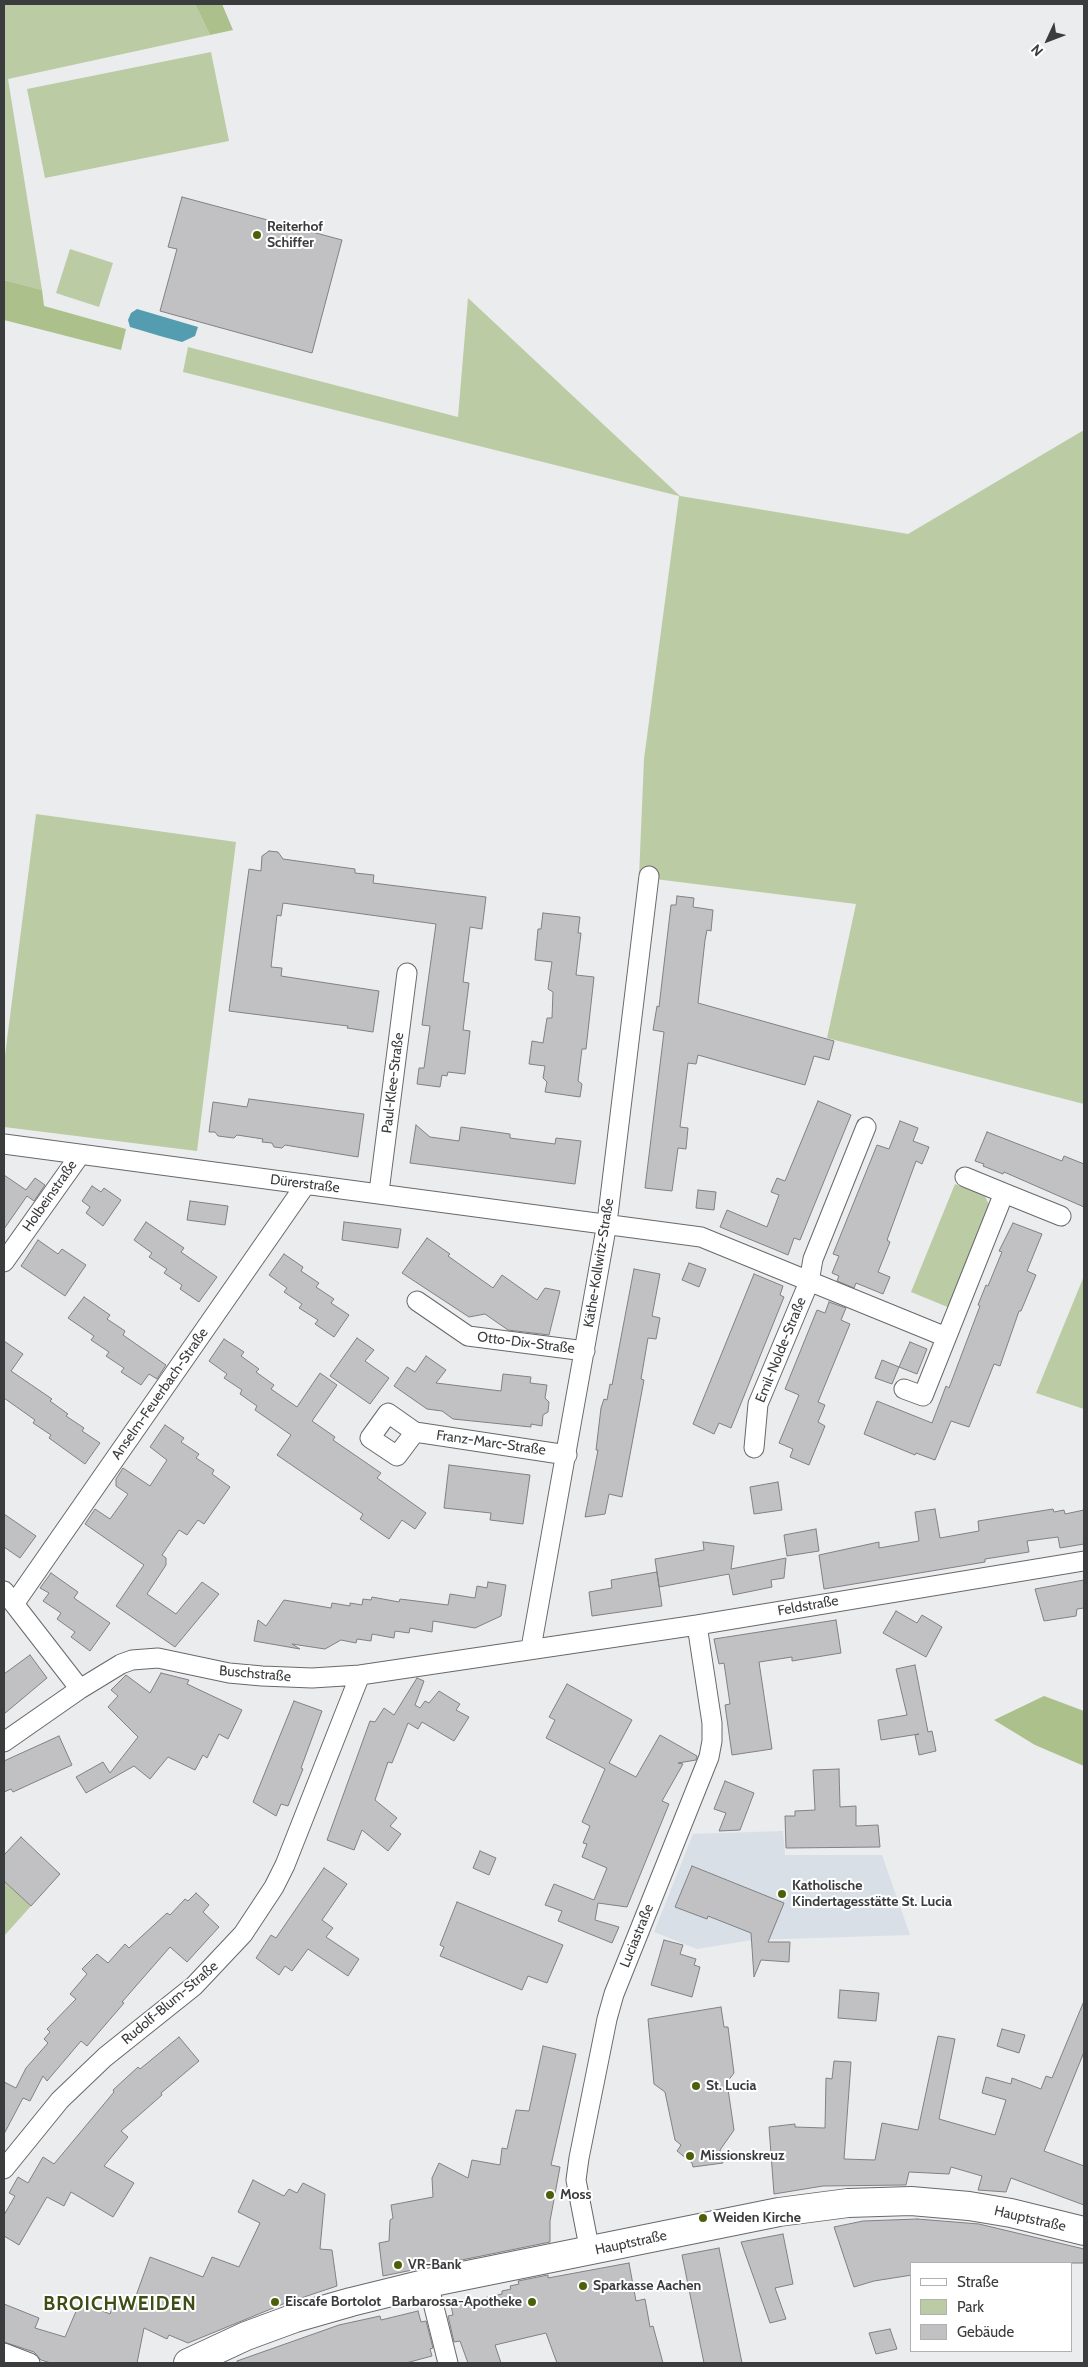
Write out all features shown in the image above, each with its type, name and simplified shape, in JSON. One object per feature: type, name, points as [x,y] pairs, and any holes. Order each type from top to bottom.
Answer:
[{"type":"main road","name":"Hauptstraße","points":[[188,2363],[246,2336],[295,2318],[428,2283],[590,2252],[761,2215],[848,2203],[911,2201],[969,2206],[1011,2213],[1084,2231]]},
{"type":"street","name":"Käthe-Kollwitz-Straße","points":[[531,1648],[607,1223],[649,876]]},
{"type":"street","name":"Paul-Klee-Straße","points":[[379,1192],[407,973]]},
{"type":"street","name":"Emil-Nolde-Straße","points":[[754,1448],[758,1404],[809,1282],[813,1259],[866,1127]]},
{"type":"street","name":"Dürerstraße","points":[[4,1144],[607,1223]]},
{"type":"street","name":"Holbeinstraße","points":[[4,1262],[80,1155]]},
{"type":"street","points":[[965,1178],[1061,1216]]},
{"type":"street","name":"Anselm-Feuerbach-Straße","points":[[9,1597],[306,1184]]},
{"type":"street","points":[[904,1389],[923,1396],[1004,1193]]},
{"type":"street","name":"Emil-Nolde-Straße","points":[[607,1223],[701,1237],[946,1337]]},
{"type":"street","name":"Otto-Dix-Straße","points":[[417,1301],[468,1336],[585,1351]]},
{"type":"street","name":"Franz-Marc-Straße","points":[[415,1432],[567,1455]]},
{"type":"street","name":"Feldstraße","points":[[531,1648],[697,1625],[1084,1561]]},
{"type":"street","points":[[9,1597],[80,1689]]},
{"type":"street","name":"Luciastraße","points":[[590,2252],[576,2180],[607,2020],[618,1985],[709,1757],[712,1741],[712,1723],[697,1625]]},
{"type":"street","name":"Buschstraße","points":[[4,1742],[80,1689],[120,1664],[142,1659],[158,1658],[229,1673],[312,1678],[360,1675],[531,1648]]},
{"type":"street","name":"Rudolf-Blum-Straße","points":[[4,2169],[60,2100],[105,2057],[194,1986],[243,1934],[274,1887],[285,1864],[360,1675]]},
{"type":"street","points":[[428,2283],[448,2363]]},
{"type":"street","points":[[4,2353],[30,2363]]},
{"type":"shaded area","name":"Katholische Kindertagesstätte St. Lucia","points":[[783,1831],[785,1855],[882,1855],[910,1935],[752,1940],[697,1949],[654,1932],[693,1834]]},
{"type":"green space","points":[[4,4],[195,4],[210,35],[8,79],[42,290],[4,280]]},
{"type":"green space","points":[[195,4],[222,4],[233,30],[210,35]]},
{"type":"green space","points":[[211,52],[229,141],[45,178],[27,89]]},
{"type":"green space","points":[[70,249],[113,263],[99,307],[56,293]]},
{"type":"green space","points":[[4,280],[42,290],[44,306],[126,329],[121,350],[4,320]]},
{"type":"green space","points":[[468,298],[680,496],[908,534],[1084,430],[1084,1104],[827,1038],[856,904],[639,877],[644,759],[679,496],[183,372],[188,347],[458,417]]},
{"type":"green space","points":[[36,814],[236,842],[197,1151],[4,1127],[4,1063]]},
{"type":"green space","points":[[955,1184],[985,1196],[990,1207],[950,1308],[911,1292]]},
{"type":"green space","points":[[1084,1276],[1084,1409],[1036,1393]]},
{"type":"green space","points":[[1044,1696],[1084,1711],[1084,1766],[1035,1745],[994,1720]]},
{"type":"green space","points":[[4,1881],[31,1906],[4,1936]]},
{"type":"water","points":[[137,309],[198,327],[195,336],[182,342],[130,327],[128,320],[131,313]]},
{"type":"building","points":[[182,197],[342,240],[312,353],[160,311],[177,249],[168,247]]},
{"type":"building","points":[[269,851],[278,852],[283,859],[355,869],[355,873],[374,875],[373,883],[486,897],[482,929],[470,927],[463,982],[469,983],[463,1030],[470,1031],[465,1074],[448,1072],[447,1076],[442,1075],[440,1087],[417,1084],[419,1068],[424,1068],[430,1026],[422,1025],[436,924],[283,903],[281,916],[277,915],[271,967],[282,968],[281,976],[379,991],[373,1032],[347,1028],[348,1026],[229,1011],[249,869],[261,871],[262,856]]},
{"type":"building","points":[[677,896],[694,898],[693,907],[713,910],[711,931],[707,930],[705,940],[698,1003],[834,1041],[829,1060],[814,1056],[805,1085],[698,1055],[696,1064],[688,1063],[680,1127],[688,1128],[686,1149],[678,1148],[672,1191],[645,1188],[664,1032],[653,1030],[657,1006],[659,1007],[671,905],[676,905]]},
{"type":"building","points":[[543,913],[580,917],[578,933],[581,933],[576,975],[594,977],[586,1049],[582,1049],[578,1081],[582,1084],[580,1097],[545,1092],[547,1082],[543,1078],[545,1066],[529,1064],[532,1041],[543,1043],[547,1018],[552,1018],[553,992],[548,989],[552,962],[535,960],[538,929],[541,929]]},
{"type":"building","points":[[249,1099],[364,1114],[358,1157],[285,1145],[282,1148],[274,1147],[272,1143],[262,1142],[263,1139],[237,1135],[234,1138],[218,1136],[215,1132],[209,1132],[213,1102],[247,1107]]},
{"type":"building","points":[[818,1101],[851,1115],[800,1240],[794,1238],[788,1255],[720,1227],[727,1210],[767,1227],[779,1195],[771,1192],[777,1178],[785,1181]]},
{"type":"building","points":[[900,1121],[918,1128],[913,1141],[929,1147],[922,1164],[916,1161],[887,1240],[890,1242],[878,1272],[890,1277],[883,1294],[856,1283],[854,1288],[837,1281],[839,1276],[832,1273],[839,1256],[833,1254],[877,1145],[889,1149]]},
{"type":"building","points":[[416,1125],[430,1137],[459,1141],[461,1127],[510,1134],[510,1138],[555,1144],[556,1138],[581,1141],[575,1184],[410,1163]]},
{"type":"building","points":[[987,1132],[1062,1161],[1064,1156],[1084,1164],[1084,1207],[975,1161]]},
{"type":"building","points":[[4,1175],[26,1190],[35,1178],[45,1185],[34,1201],[27,1196],[4,1229]]},
{"type":"building","points":[[92,1186],[101,1192],[104,1188],[121,1200],[103,1226],[86,1213],[90,1207],[82,1201]]},
{"type":"building","points":[[698,1190],[716,1192],[714,1210],[696,1208]]},
{"type":"building","points":[[190,1201],[228,1206],[225,1225],[187,1220]]},
{"type":"building","points":[[146,1222],[184,1248],[181,1252],[217,1277],[199,1302],[180,1289],[182,1285],[164,1273],[167,1269],[149,1257],[152,1253],[134,1240]]},
{"type":"building","points":[[344,1222],[401,1229],[398,1248],[342,1240]]},
{"type":"building","points":[[1013,1223],[1042,1234],[1027,1271],[1036,1275],[1021,1311],[1019,1311],[1000,1366],[994,1364],[969,1427],[951,1421],[935,1460],[916,1453],[915,1455],[864,1434],[877,1401],[932,1423],[946,1386],[949,1388],[980,1306],[978,1305],[1002,1252],[999,1251]]},
{"type":"building","points":[[427,1238],[450,1254],[448,1256],[493,1288],[502,1275],[537,1300],[545,1288],[560,1291],[549,1335],[508,1330],[485,1314],[469,1317],[402,1273]]},
{"type":"building","points":[[38,1240],[58,1254],[62,1249],[86,1265],[65,1296],[21,1266]]},
{"type":"building","points":[[284,1254],[303,1267],[301,1271],[319,1283],[316,1287],[334,1299],[331,1303],[349,1315],[334,1337],[315,1324],[318,1320],[299,1308],[302,1304],[284,1292],[287,1288],[269,1275]]},
{"type":"building","points":[[689,1263],[706,1269],[699,1287],[682,1280]]},
{"type":"building","points":[[634,1269],[660,1274],[652,1316],[660,1318],[656,1339],[648,1338],[641,1379],[644,1380],[622,1497],[609,1494],[605,1514],[585,1517],[598,1450],[596,1450],[601,1408],[604,1399],[607,1400],[610,1384],[612,1385]]},
{"type":"building","points":[[754,1274],[783,1286],[780,1295],[784,1297],[731,1428],[719,1423],[714,1434],[693,1424]]},
{"type":"building","points":[[84,1297],[110,1315],[107,1319],[125,1331],[123,1335],[166,1365],[157,1379],[149,1374],[141,1385],[121,1372],[124,1368],[106,1356],[109,1352],[91,1340],[94,1336],[68,1318]]},
{"type":"building","points":[[829,1302],[846,1308],[841,1320],[850,1324],[818,1402],[825,1405],[818,1422],[825,1426],[809,1465],[790,1457],[793,1449],[779,1443],[799,1395],[785,1389],[817,1310],[825,1313]]},
{"type":"building","points":[[357,1338],[374,1350],[365,1361],[389,1378],[370,1404],[330,1376]]},
{"type":"building","points":[[224,1339],[244,1352],[241,1356],[259,1369],[256,1372],[274,1385],[271,1389],[297,1407],[320,1373],[337,1385],[312,1421],[335,1437],[333,1440],[381,1473],[377,1478],[426,1513],[415,1529],[402,1520],[389,1539],[360,1519],[363,1514],[277,1455],[291,1435],[255,1410],[257,1406],[240,1394],[242,1390],[224,1378],[227,1374],[209,1361]]},
{"type":"building","points":[[4,1341],[23,1354],[11,1371],[52,1399],[50,1401],[68,1414],[66,1416],[84,1428],[82,1431],[100,1443],[85,1464],[49,1438],[51,1435],[33,1423],[35,1420],[4,1398]]},
{"type":"building","points":[[910,1342],[927,1349],[917,1374],[899,1367]]},
{"type":"building","points":[[426,1356],[446,1370],[436,1383],[501,1391],[503,1374],[531,1377],[530,1383],[547,1385],[545,1398],[549,1402],[548,1412],[543,1415],[542,1426],[531,1424],[531,1427],[453,1419],[442,1411],[427,1409],[394,1386],[407,1367],[415,1372]]},
{"type":"building","points":[[882,1360],[899,1367],[892,1384],[875,1378]]},
{"type":"building","points":[[165,1425],[184,1438],[181,1442],[199,1454],[196,1458],[214,1470],[212,1474],[230,1487],[204,1524],[198,1520],[187,1535],[179,1530],[162,1555],[166,1558],[166,1565],[147,1594],[176,1614],[202,1582],[219,1594],[175,1647],[116,1606],[144,1565],[85,1524],[95,1509],[110,1519],[128,1494],[116,1486],[116,1479],[123,1468],[150,1486],[167,1460],[150,1447]]},
{"type":"building","points":[[449,1465],[530,1475],[523,1524],[490,1520],[491,1513],[444,1508]]},
{"type":"building","points":[[778,1482],[782,1510],[754,1514],[750,1487]]},
{"type":"building","points":[[935,1509],[940,1538],[979,1531],[978,1521],[1053,1509],[1054,1512],[1064,1510],[1065,1514],[1084,1510],[1084,1544],[1060,1548],[1058,1537],[1027,1541],[1029,1552],[985,1559],[985,1562],[824,1589],[819,1555],[879,1542],[879,1548],[919,1541],[915,1512]]},
{"type":"building","points":[[4,1514],[36,1536],[20,1558],[4,1547]]},
{"type":"building","points":[[816,1529],[819,1551],[787,1556],[784,1535]]},
{"type":"building","points":[[703,1542],[734,1546],[731,1569],[786,1558],[784,1578],[771,1580],[772,1587],[733,1595],[729,1574],[659,1587],[655,1559],[704,1550]]},
{"type":"building","points":[[657,1572],[662,1606],[592,1616],[589,1592],[612,1588],[611,1580]]},
{"type":"building","points":[[51,1573],[78,1592],[74,1598],[110,1623],[90,1651],[71,1637],[75,1632],[57,1619],[61,1613],[43,1601],[49,1593],[40,1588]]},
{"type":"building","points":[[1084,1580],[1084,1608],[1077,1609],[1076,1616],[1044,1621],[1035,1589]]},
{"type":"building","points":[[488,1582],[506,1585],[501,1616],[475,1628],[433,1621],[432,1632],[410,1628],[409,1633],[395,1631],[394,1638],[372,1634],[371,1641],[357,1639],[356,1643],[341,1640],[325,1649],[292,1644],[300,1649],[254,1641],[258,1620],[266,1626],[284,1600],[331,1608],[332,1603],[350,1606],[350,1603],[362,1605],[363,1599],[371,1600],[372,1597],[399,1602],[400,1599],[448,1605],[450,1594],[475,1598],[477,1586],[487,1588]]},
{"type":"building","points":[[896,1611],[917,1623],[922,1615],[942,1627],[926,1657],[883,1633]]},
{"type":"building","points":[[836,1620],[841,1653],[792,1661],[792,1657],[759,1662],[772,1749],[732,1755],[725,1705],[730,1704],[724,1663],[719,1664],[714,1639]]},
{"type":"building","points":[[30,1655],[47,1678],[4,1714],[4,1674]]},
{"type":"building","points":[[915,1665],[928,1732],[932,1731],[936,1751],[919,1755],[915,1735],[919,1734],[881,1740],[878,1720],[907,1715],[896,1669]]},
{"type":"building","points":[[161,1673],[189,1680],[187,1684],[242,1710],[228,1739],[219,1734],[207,1758],[203,1755],[195,1770],[168,1757],[150,1779],[134,1766],[86,1793],[76,1777],[103,1762],[110,1773],[138,1737],[108,1707],[118,1696],[111,1690],[126,1675],[150,1693]]},
{"type":"building","points":[[417,1678],[424,1681],[415,1705],[420,1708],[425,1701],[429,1703],[439,1691],[460,1704],[456,1710],[469,1717],[454,1741],[422,1722],[418,1729],[408,1723],[392,1763],[388,1762],[375,1800],[397,1818],[390,1826],[401,1834],[388,1851],[362,1830],[354,1850],[327,1840],[370,1721],[375,1722],[384,1708],[394,1715]]},
{"type":"building","points":[[567,1684],[632,1720],[609,1763],[636,1777],[660,1735],[697,1756],[696,1760],[678,1763],[683,1764],[662,1801],[669,1804],[627,1907],[598,1903],[595,1920],[619,1927],[612,1943],[558,1921],[562,1911],[545,1905],[554,1884],[594,1900],[607,1868],[582,1857],[587,1844],[583,1843],[590,1826],[582,1822],[605,1769],[546,1738],[555,1720],[549,1717]]},
{"type":"building","points":[[294,1701],[322,1711],[301,1768],[303,1769],[288,1806],[281,1804],[276,1816],[253,1802]]},
{"type":"building","points":[[59,1736],[72,1765],[13,1792],[11,1789],[4,1792],[4,1761]]},
{"type":"building","points":[[839,1769],[840,1807],[856,1806],[856,1826],[878,1825],[880,1847],[786,1848],[785,1816],[795,1816],[795,1811],[815,1810],[813,1770]]},
{"type":"building","points":[[725,1781],[754,1793],[740,1830],[719,1831],[726,1813],[714,1809]]},
{"type":"building","points":[[21,1837],[60,1874],[31,1906],[4,1881],[4,1855]]},
{"type":"building","points":[[480,1851],[496,1858],[489,1875],[473,1868]]},
{"type":"building","points":[[692,1866],[784,1903],[768,1942],[790,1942],[789,1962],[761,1960],[754,1977],[751,1933],[708,1916],[707,1919],[675,1907]]},
{"type":"building","points":[[324,1868],[347,1884],[322,1920],[333,1928],[326,1937],[359,1959],[348,1976],[308,1949],[292,1971],[285,1966],[279,1975],[256,1958],[271,1935],[276,1938]]},
{"type":"building","points":[[196,1893],[209,1905],[203,1912],[219,1927],[187,1962],[170,1947],[87,2046],[81,2041],[47,2081],[43,2076],[30,2101],[23,2098],[4,2134],[4,2082],[16,2088],[26,2068],[48,2043],[44,2039],[50,2032],[47,2029],[76,1999],[70,1994],[87,1974],[82,1969],[97,1954],[108,1963],[125,1944],[129,1948],[167,1913],[170,1915],[185,1899],[188,1901]]},
{"type":"building","points":[[457,1902],[563,1945],[547,1983],[528,1976],[522,1990],[440,1956],[444,1947],[440,1945]]},
{"type":"building","points":[[664,1940],[683,1945],[680,1954],[696,1959],[694,1965],[700,1967],[692,1997],[651,1985]]},
{"type":"building","points":[[840,1990],[879,1993],[876,2021],[838,2018]]},
{"type":"building","points":[[1084,2001],[1084,2052],[1044,2151],[1084,2166],[1084,2205],[1011,2178],[1006,2192],[978,2190],[982,2176],[951,2167],[949,2174],[909,2172],[906,2185],[823,2186],[774,2194],[769,2127],[795,2124],[795,2127],[825,2128],[826,2078],[832,2079],[834,2061],[851,2062],[844,2159],[875,2160],[882,2123],[918,2130],[938,2036],[955,2039],[939,2119],[995,2135],[1006,2100],[982,2093],[986,2077],[1011,2084],[1012,2078],[1041,2089],[1046,2076],[1052,2078]]},
{"type":"building","name":"St. Lucia","points":[[721,2007],[724,2027],[728,2027],[734,2073],[727,2082],[734,2130],[720,2150],[723,2163],[693,2167],[692,2163],[677,2151],[681,2145],[675,2140],[665,2092],[654,2084],[648,2019]]},
{"type":"building","points":[[1002,2029],[1025,2035],[1019,2053],[997,2046]]},
{"type":"building","points":[[179,2037],[199,2061],[161,2093],[162,2095],[121,2131],[128,2137],[104,2166],[134,2183],[113,2217],[71,2192],[64,2206],[47,2197],[19,2245],[4,2236],[4,2215],[15,2196],[9,2193],[18,2177],[28,2183],[43,2157],[54,2164],[114,2092],[113,2090],[138,2067],[140,2069]]},
{"type":"building","points":[[543,2046],[576,2054],[551,2165],[560,2167],[550,2221],[550,2242],[383,2276],[379,2243],[389,2241],[390,2220],[393,2218],[391,2205],[433,2197],[432,2178],[439,2163],[468,2178],[472,2160],[500,2165],[502,2148],[507,2149],[516,2110],[529,2111]]},
{"type":"building","points":[[253,2180],[284,2196],[289,2189],[297,2193],[303,2183],[325,2194],[320,2249],[332,2250],[337,2286],[283,2304],[188,2343],[169,2335],[167,2339],[144,2328],[137,2363],[51,2363],[41,2360],[34,2352],[4,2342],[4,2304],[39,2318],[35,2328],[65,2337],[80,2302],[110,2314],[116,2296],[133,2304],[150,2257],[203,2277],[212,2257],[239,2267],[260,2223],[238,2212]]},
{"type":"building","points":[[917,2219],[979,2224],[1084,2249],[1084,2263],[910,2262],[910,2275],[874,2281],[854,2287],[834,2227],[863,2221]]},
{"type":"building","points":[[783,2234],[793,2284],[775,2288],[786,2319],[770,2323],[741,2242]]},
{"type":"building","points":[[719,2248],[742,2363],[704,2363],[682,2255]]},
{"type":"building","points":[[629,2263],[636,2301],[645,2299],[650,2327],[653,2326],[663,2363],[557,2363],[546,2333],[495,2345],[501,2363],[468,2363],[460,2341],[454,2342],[448,2316],[453,2315],[451,2305],[502,2294],[502,2291],[511,2289],[510,2286],[519,2284],[518,2281],[548,2275],[548,2278]]},
{"type":"building","points":[[418,2311],[421,2322],[426,2321],[433,2348],[430,2349],[432,2356],[406,2363],[237,2363],[237,2361],[339,2325],[380,2316],[381,2320]]},
{"type":"building","points":[[890,2329],[897,2349],[876,2354],[869,2333]]},
{"type":"place","name":"Reiterhof Schiffer","points":[[257,235]]},
{"type":"place","name":"Katholische Kindertagesstätte St. Lucia","points":[[782,1894]]},
{"type":"place","name":"St. Lucia","points":[[696,2086]]},
{"type":"place","name":"Missionskreuz","points":[[690,2156]]},
{"type":"place","name":"Moss","points":[[550,2195]]},
{"type":"place","name":"Weiden Kirche","points":[[703,2218]]},
{"type":"place","name":"VR-Bank","points":[[398,2265]]},
{"type":"place","name":"Sparkasse Aachen","points":[[583,2286]]},
{"type":"place","name":"Eiscafe Bortolot","points":[[275,2302]]},
{"type":"place","name":"Barbarossa-Apotheke","points":[[532,2302]]},
{"type":"district","name":"BROICHWEIDEN","points":[[120,2304]]}]
